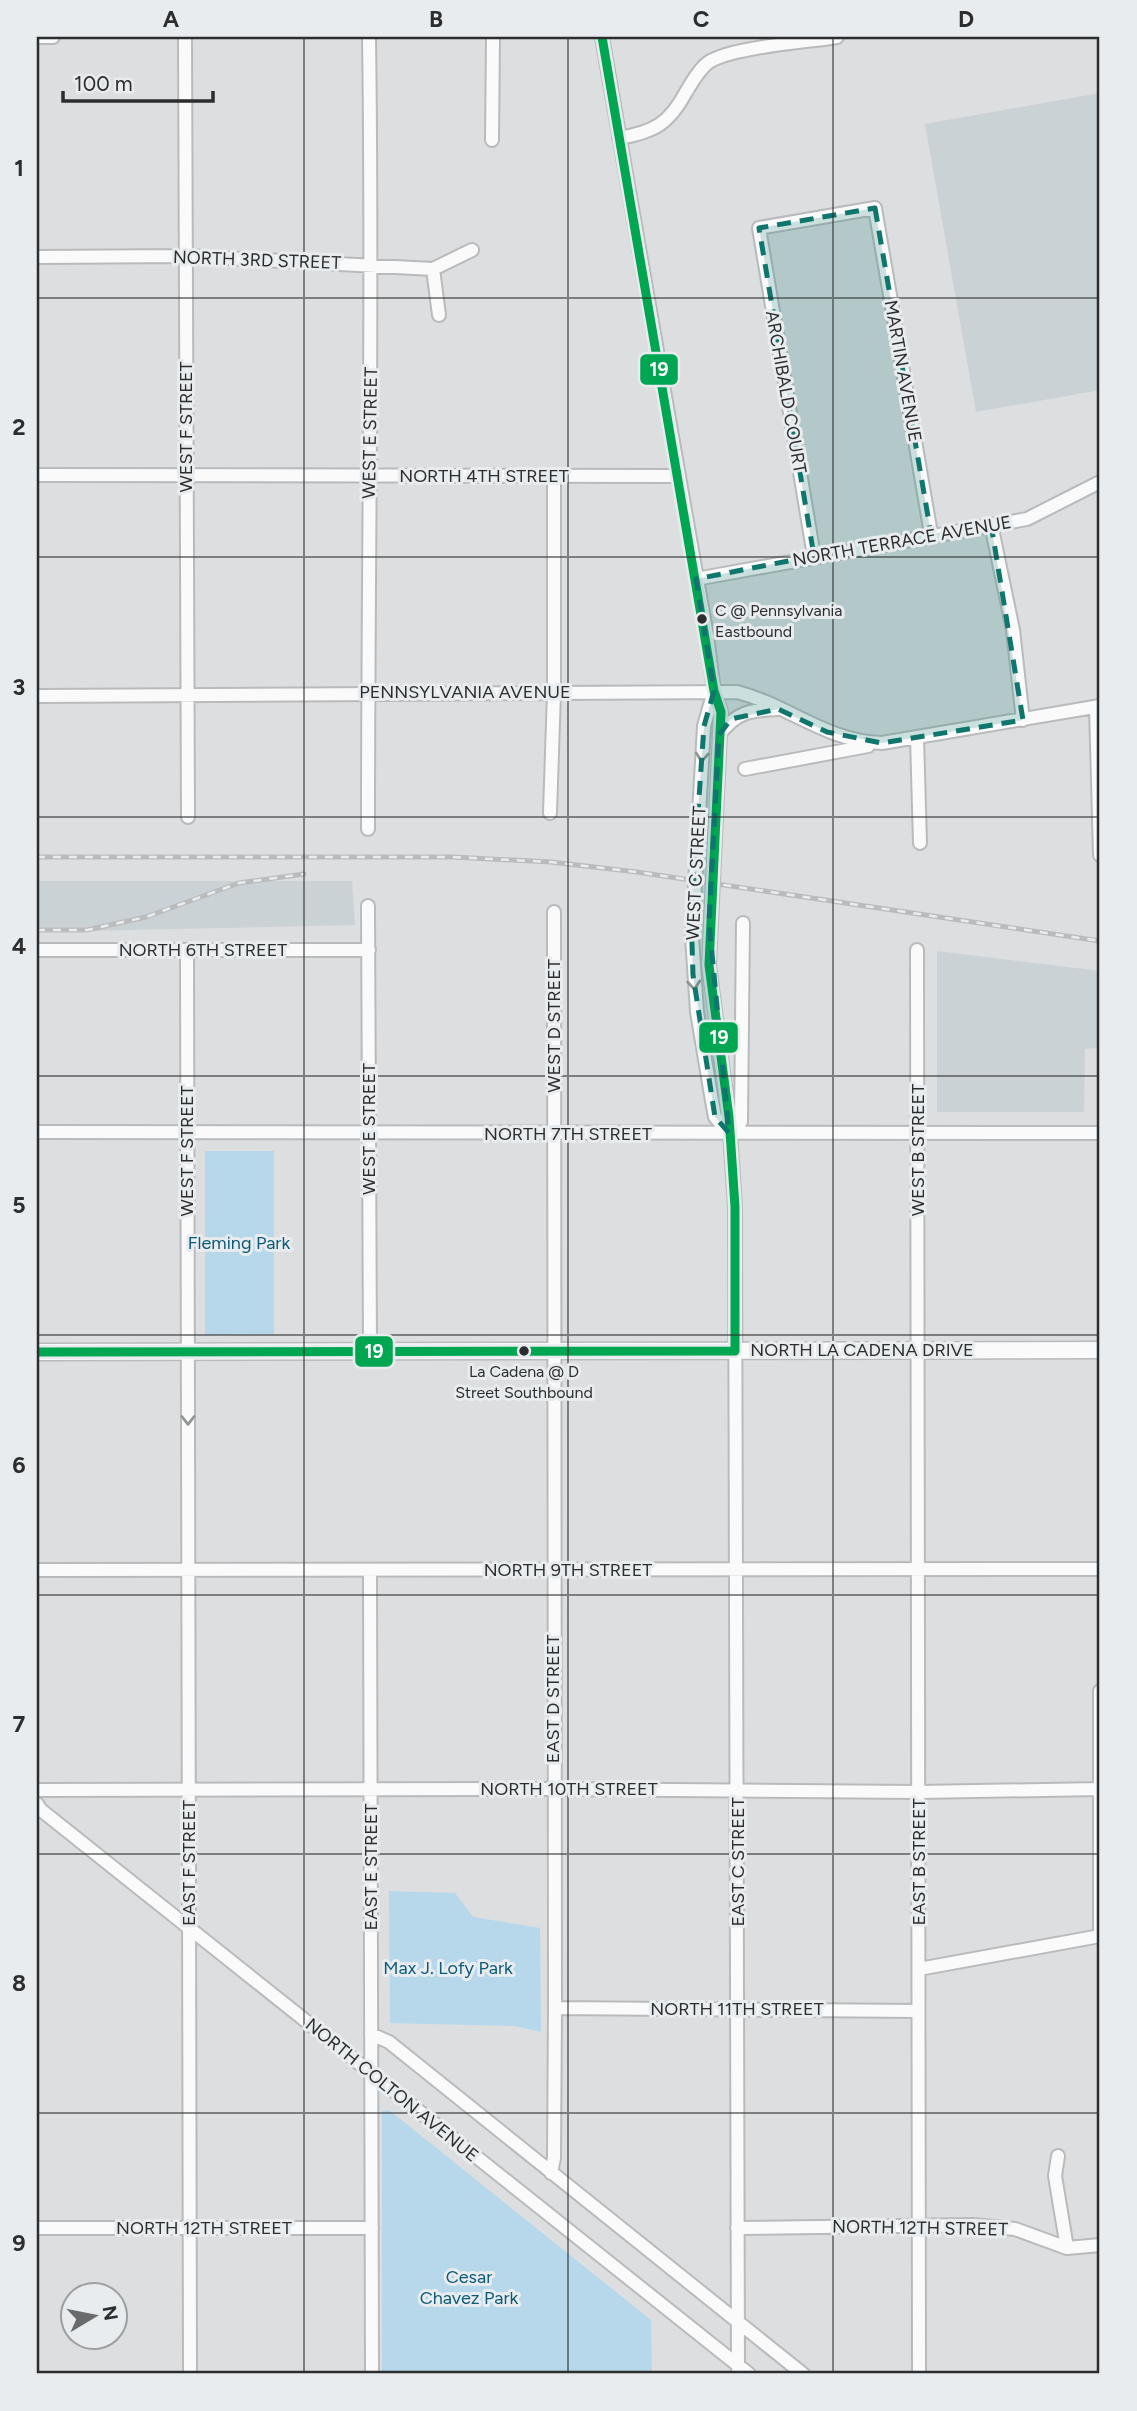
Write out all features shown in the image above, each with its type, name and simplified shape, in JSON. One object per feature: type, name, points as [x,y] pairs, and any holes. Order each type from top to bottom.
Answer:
[{"type":"main road","name":"NORTH LA CADENA DRIVE","points":[[37,1352],[1100,1350]]},
{"type":"street","points":[[37,37],[53,37]]},
{"type":"street","name":"WEST F STREET","points":[[185,37],[188,817]]},
{"type":"street","name":"WEST E STREET","points":[[368,829],[368,475],[373,265],[369,37]]},
{"type":"street","points":[[492,140],[493,37]]},
{"type":"street","name":"WEST C STREET","points":[[602,37],[714,691],[721,712],[709,965],[735,1207],[735,1350]]},
{"type":"street","points":[[619,138],[644,133],[670,119],[692,81],[709,62],[728,55],[836,37]]},
{"type":"street","name":"ARCHIBALD COURT","points":[[814,556],[759,229],[875,208]]},
{"type":"street","name":"MARTIN AVENUE","points":[[875,208],[931,534]]},
{"type":"street","name":"NORTH 3RD STREET","points":[[37,257],[186,256],[433,269],[472,250]]},
{"type":"street","points":[[433,269],[439,315]]},
{"type":"street","name":"NORTH 4TH STREET","points":[[37,475],[678,476]]},
{"type":"street","points":[[550,813],[554,692],[554,476]]},
{"type":"street","name":"NORTH TERRACE AVENUE","points":[[696,579],[931,534],[1027,519],[1100,482]]},
{"type":"street","points":[[991,524],[1013,630],[1023,720]]},
{"type":"street","name":"WEST C STREET","points":[[714,691],[704,726],[692,937],[697,1012],[715,1117],[729,1133]]},
{"type":"street","name":"PENNSYLVANIA AVENUE","points":[[37,696],[714,691],[752,696],[827,733],[851,740],[882,743]]},
{"type":"street","points":[[1098,707],[1100,855]]},
{"type":"street","name":"PENNSYLVANIA AVENUE","points":[[745,769],[1098,707]]},
{"type":"street","points":[[719,735],[731,719],[744,712],[778,709]]},
{"type":"street","points":[[918,737],[920,843]]},
{"type":"street","name":"WEST E STREET","points":[[368,906],[370,1352]]},
{"type":"street","name":"WEST D STREET","points":[[554,912],[554,1351]]},
{"type":"street","points":[[729,1133],[741,1122],[743,923]]},
{"type":"street","name":"NORTH 6TH STREET","points":[[37,950],[369,950]]},
{"type":"street","name":"WEST F STREET","points":[[187,950],[188,1352]]},
{"type":"street","name":"WEST B STREET","points":[[917,950],[918,1350]]},
{"type":"street","name":"NORTH 7TH STREET","points":[[37,1132],[1100,1133]]},
{"type":"street","name":"EAST C STREET","points":[[735,1350],[737,2321],[742,2372]]},
{"type":"street","name":"EAST B STREET","points":[[918,1350],[919,2374]]},
{"type":"street","name":"EAST D STREET","points":[[551,2173],[554,2158],[555,2008],[554,1351]]},
{"type":"street","name":"EAST F STREET","points":[[188,1352],[190,2374]]},
{"type":"street","name":"NORTH 9TH STREET","points":[[37,1570],[1100,1569]]},
{"type":"street","name":"EAST E STREET","points":[[370,1570],[372,2374]]},
{"type":"street","points":[[919,1969],[1100,1935],[1100,1691]]},
{"type":"street","name":"NORTH 10TH STREET","points":[[37,1790],[553,1789],[919,1792],[1099,1789]]},
{"type":"street","name":"NORTH COLTON AVENUE","points":[[37,1804],[41,1810],[742,2372]]},
{"type":"street","name":"NORTH 11TH STREET","points":[[555,2008],[918,2011]]},
{"type":"street","name":"NORTH COLTON AVENUE","points":[[372,2034],[389,2042],[803,2374]]},
{"type":"street","points":[[1058,2156],[1055,2176],[1067,2248]]},
{"type":"street","name":"NORTH 12TH STREET","points":[[737,2228],[973,2225],[1015,2229],[1067,2248],[1100,2245]]},
{"type":"street","name":"NORTH 12TH STREET","points":[[37,2228],[372,2228]]},
{"type":"highlighted area","points":[[875,208],[931,534],[991,524],[1023,720],[882,743],[827,732],[778,709],[731,719],[719,735],[709,922],[729,1133],[715,1117],[693,975],[691,913],[704,726],[714,691],[696,579],[814,556],[759,228]]},
{"type":"shaded area","points":[[1100,93],[1100,390],[976,412],[925,124]]},
{"type":"shaded area","points":[[37,881],[352,881],[355,925],[37,932]]},
{"type":"shaded area","points":[[937,951],[1100,971],[1100,1048],[1085,1049],[1084,1112],[937,1112]]},
{"type":"green space","name":"Fleming Park","points":[[205,1151],[274,1151],[274,1334],[205,1335]]},
{"type":"green space","name":"Max J. Lofy Park","points":[[389,1891],[455,1893],[473,1917],[540,1928],[541,2032],[515,2026],[390,2023]]},
{"type":"green space","name":"Cesar Chavez Park","points":[[389,2110],[651,2320],[652,2374],[382,2374],[382,2111]]},
{"type":"railway","points":[[37,857],[452,857],[551,862],[637,872],[1100,941]]},
{"type":"railway","points":[[37,930],[87,930],[146,917],[239,883],[304,874]]},
{"type":"transit line","name":"19","points":[[37,1352],[735,1351],[735,1207],[729,1117],[709,965],[721,712],[714,691],[602,37]]},
{"type":"place","name":"C @ Pennsylvania Eastbound","points":[[702,619]]},
{"type":"place","name":"La Cadena @ D Street Southbound","points":[[524,1351]]}]
